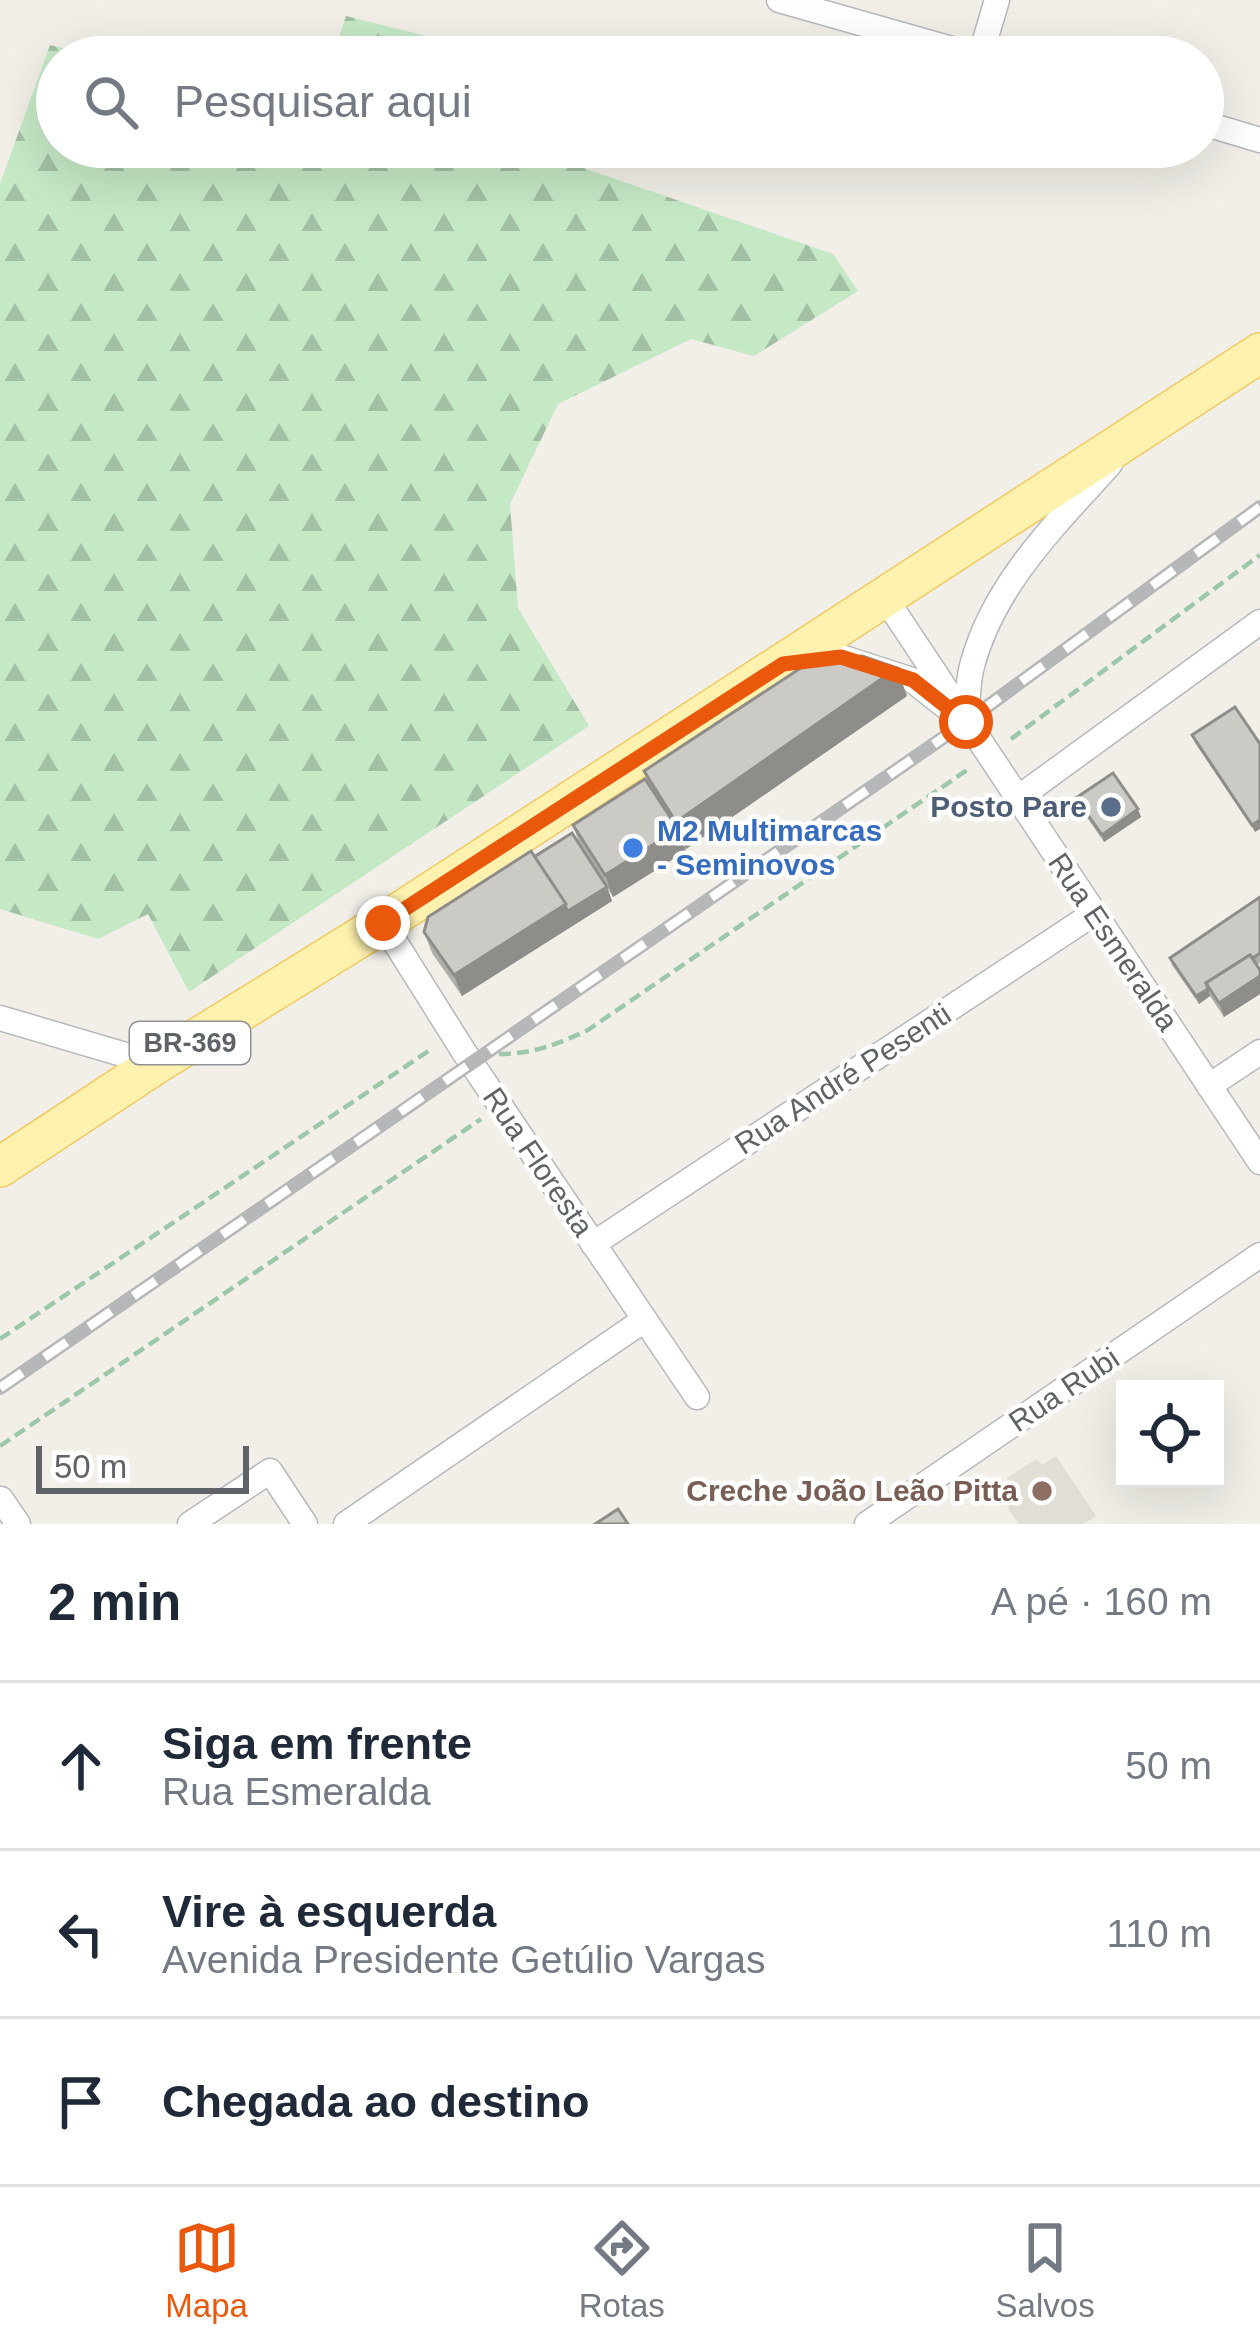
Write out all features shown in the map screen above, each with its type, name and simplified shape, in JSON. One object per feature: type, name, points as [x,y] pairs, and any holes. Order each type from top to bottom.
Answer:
[{"type":"main road","name":"BR-369","points":[[0,1167],[1260,353]]},
{"type":"street","points":[[779,0],[906,36]]},
{"type":"street","points":[[986,36],[997,0]]},
{"type":"street","points":[[1224,129],[1260,140]]},
{"type":"street","points":[[966,722],[977,651],[1012,579],[1139,431]]},
{"type":"street","name":"Rua Esmeralda","points":[[885,598],[1260,1162]]},
{"type":"street","points":[[1018,798],[1260,622]]},
{"type":"street","name":"Rua Esmeralda","points":[[783,664],[841,657],[913,680],[966,722]]},
{"type":"street","name":"Rua André Pesenti","points":[[593,1244],[1094,914]]},
{"type":"street","name":"Rua Floresta","points":[[383,923],[464,1052],[697,1397]]},
{"type":"street","points":[[0,1018],[156,1064]]},
{"type":"street","points":[[1209,1086],[1260,1052]]},
{"type":"street","name":"Rua Rubi","points":[[873,1522],[1260,1256]]},
{"type":"street","points":[[346,1524],[644,1320]]},
{"type":"street","points":[[190,1524],[270,1472],[305,1524]]},
{"type":"street","points":[[1,1498],[18,1524]]},
{"type":"path","points":[[0,1339],[430,1050],[520,1054],[588,1030],[989,755],[1260,555]]},
{"type":"path","points":[[0,1446],[500,1106]]},
{"type":"shaded area","name":"Creche João Leão Pitta","points":[[1056,1456],[1096,1516],[1084,1524],[1019,1524],[999,1495],[1012,1486],[1007,1478],[1037,1459],[1042,1465]]},
{"type":"green space","points":[[346,16],[427,36],[339,36]]},
{"type":"green space","points":[[36,84],[36,168],[584,168],[833,254],[858,291],[754,356],[691,339],[558,404],[510,504],[518,608],[589,726],[189,992],[148,914],[98,939],[0,909],[0,184]]},
{"type":"building","points":[[862,656],[897,668],[676,822],[644,771],[816,658]]},
{"type":"building","points":[[1235,707],[1260,744],[1260,820],[1252,825],[1192,735]]},
{"type":"building","points":[[1113,773],[1138,809],[1102,835],[1076,798]]},
{"type":"building","points":[[645,779],[678,829],[605,875],[573,825]]},
{"type":"building","points":[[572,833],[607,887],[568,911],[534,857]]},
{"type":"building","points":[[531,851],[566,904],[454,975],[424,932],[428,917]]},
{"type":"building","points":[[1260,897],[1260,953],[1206,983],[1208,989],[1196,996],[1170,958]]},
{"type":"building","points":[[1250,955],[1260,976],[1219,1003],[1206,983]]},
{"type":"building","points":[[618,1509],[628,1524],[595,1524]]},
{"type":"railway","points":[[0,1388],[966,722],[1260,507]]},
{"type":"place","name":"Posto Pare","points":[[1111,807]]},
{"type":"place","name":"M2 Multimarcas - Seminovos","points":[[633,848]]},
{"type":"place","name":"Creche João Leão Pitta","points":[[1042,1491]]},
{"type":"route","points":[[383,923],[783,664],[841,657],[913,680],[966,722]]}]
